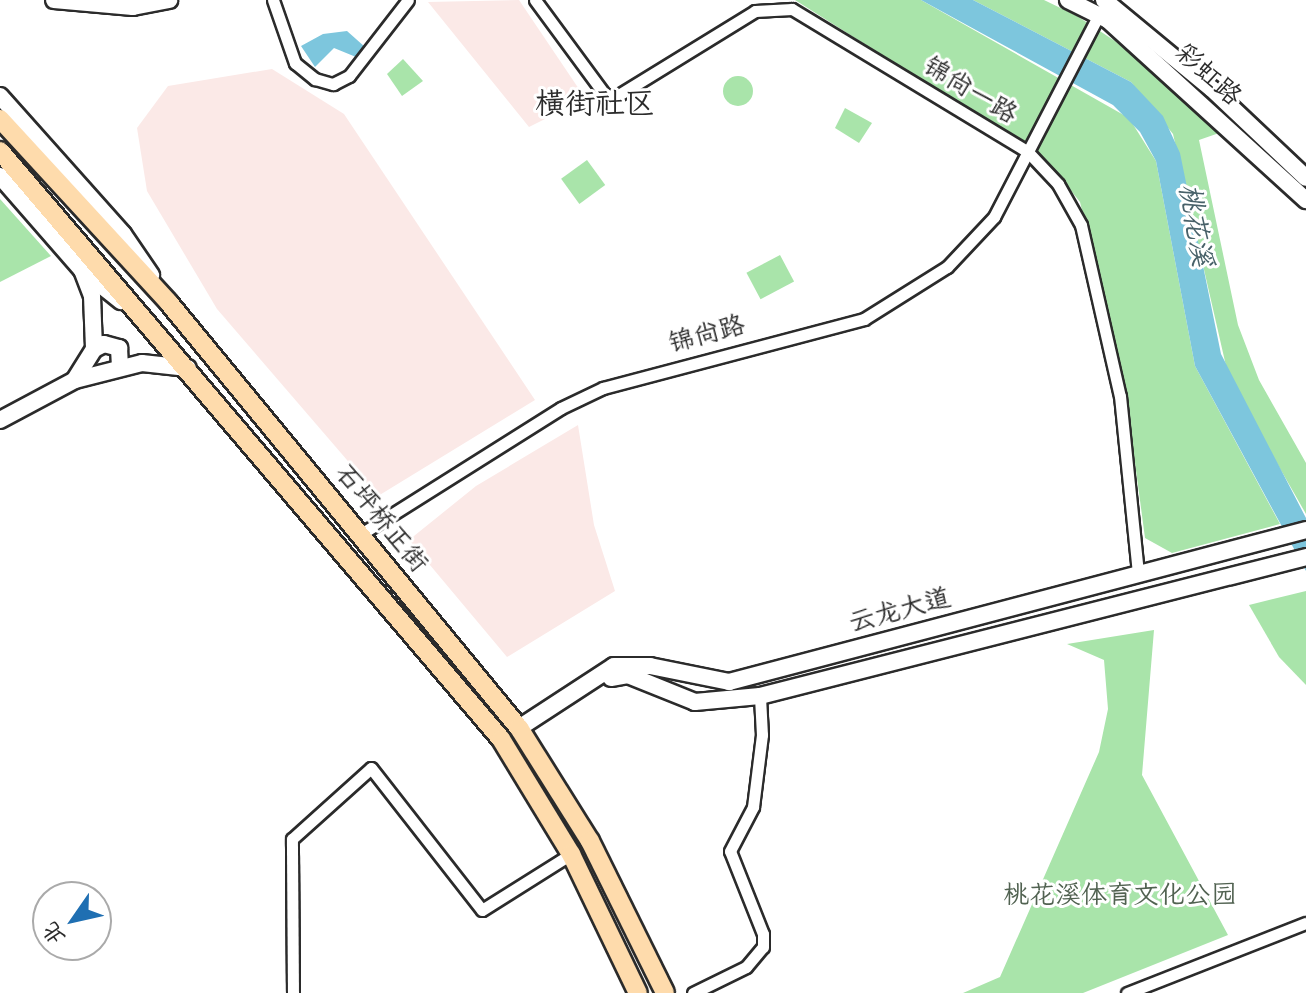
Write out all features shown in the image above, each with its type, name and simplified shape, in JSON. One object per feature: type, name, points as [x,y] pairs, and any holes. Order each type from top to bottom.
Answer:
[{"type":"main road","points":[[54,0],[79,6],[133,7],[169,0]]},
{"type":"main road","name":"彩虹路","points":[[1068,0],[1104,4],[1212,89],[1306,178]]},
{"type":"main road","name":"彩虹路","points":[[1104,4],[1306,200]]},
{"type":"main road","points":[[0,96],[123,234],[169,303]]},
{"type":"main road","name":"石坪桥正街","points":[[0,119],[111,244],[169,303],[523,732],[590,841],[665,993]]},
{"type":"main road","name":"石坪桥正街","points":[[0,151],[89,264],[147,321],[188,368],[501,739],[571,854],[638,993]]},
{"type":"main road","points":[[0,176],[89,264],[94,349]]},
{"type":"main road","points":[[75,380],[94,349],[104,344],[119,348],[120,365]]},
{"type":"main road","points":[[0,420],[75,380],[120,365],[188,368]]},
{"type":"main road","name":"云龙大道","points":[[523,732],[614,666],[650,666],[729,682],[1306,530]]},
{"type":"main road","name":"云龙大道","points":[[523,732],[606,679],[628,675],[695,702],[760,696],[1306,557]]},
{"type":"street","points":[[273,0],[295,63],[315,79],[333,84],[349,76],[408,0]]},
{"type":"street","name":"锦尚一路","points":[[535,0],[605,95],[617,96],[702,40],[755,11],[792,9],[1028,152],[1058,184],[1081,225],[1120,396],[1138,573]]},
{"type":"street","name":"锦尚路","points":[[361,534],[561,408],[603,388],[864,319],[893,305],[975,242],[1028,152],[1104,4]]},
{"type":"street","points":[[693,993],[746,967],[763,947],[763,934],[730,851],[753,807],[762,735],[760,696]]},
{"type":"street","points":[[293,993],[292,839],[371,768],[482,910],[571,854]]},
{"type":"street","points":[[1127,993],[1306,923]]},
{"type":"shaded area","points":[[519,0],[583,95],[579,102],[529,127],[428,2]]},
{"type":"shaded area","points":[[272,69],[344,114],[535,400],[378,496],[217,309],[147,191],[137,128],[168,86]]},
{"type":"shaded area","points":[[578,425],[594,525],[615,591],[507,657],[409,540],[476,486]]},
{"type":"green space","points":[[795,0],[921,0],[1129,118],[1156,161],[1195,366],[1280,524],[1172,553],[1145,538],[1126,395],[1080,202],[1049,163]]},
{"type":"green space","points":[[973,0],[1044,0],[1077,16],[1115,41],[1222,132],[1199,140],[1238,325],[1259,380],[1306,463],[1306,514],[1229,379],[1173,134],[1131,82]]},
{"type":"green space","points":[[403,59],[423,81],[402,96],[387,74]]},
{"type":"green space","points":[[738,76],[748,81],[753,91],[748,101],[738,106],[728,101],[723,91],[728,81]]},
{"type":"green space","points":[[845,108],[872,123],[859,143],[835,128]]},
{"type":"green space","points":[[587,160],[605,185],[579,204],[561,179]]},
{"type":"green space","points":[[0,199],[51,256],[0,282]]},
{"type":"green space","points":[[780,255],[794,281],[761,299],[746,273]]},
{"type":"green space","points":[[1306,591],[1306,685],[1279,657],[1249,605]]},
{"type":"green space","name":"桃花溪体育文化公园","points":[[1154,630],[1142,775],[1228,935],[1083,993],[963,993],[1000,977],[1099,752],[1108,709],[1104,660],[1067,644]]},
{"type":"water","points":[[921,0],[973,0],[1131,82],[1163,116],[1180,153],[1221,354],[1306,518],[1306,571],[1195,366],[1156,161],[1140,132],[1113,105]]},
{"type":"water","points":[[347,31],[365,47],[356,57],[334,48],[315,67],[301,46],[323,34]]},
{"type":"district","name":"横街社区","points":[[595,104]]},
{"type":"water label","name":"桃花溪","points":[[1196,225]]}]
